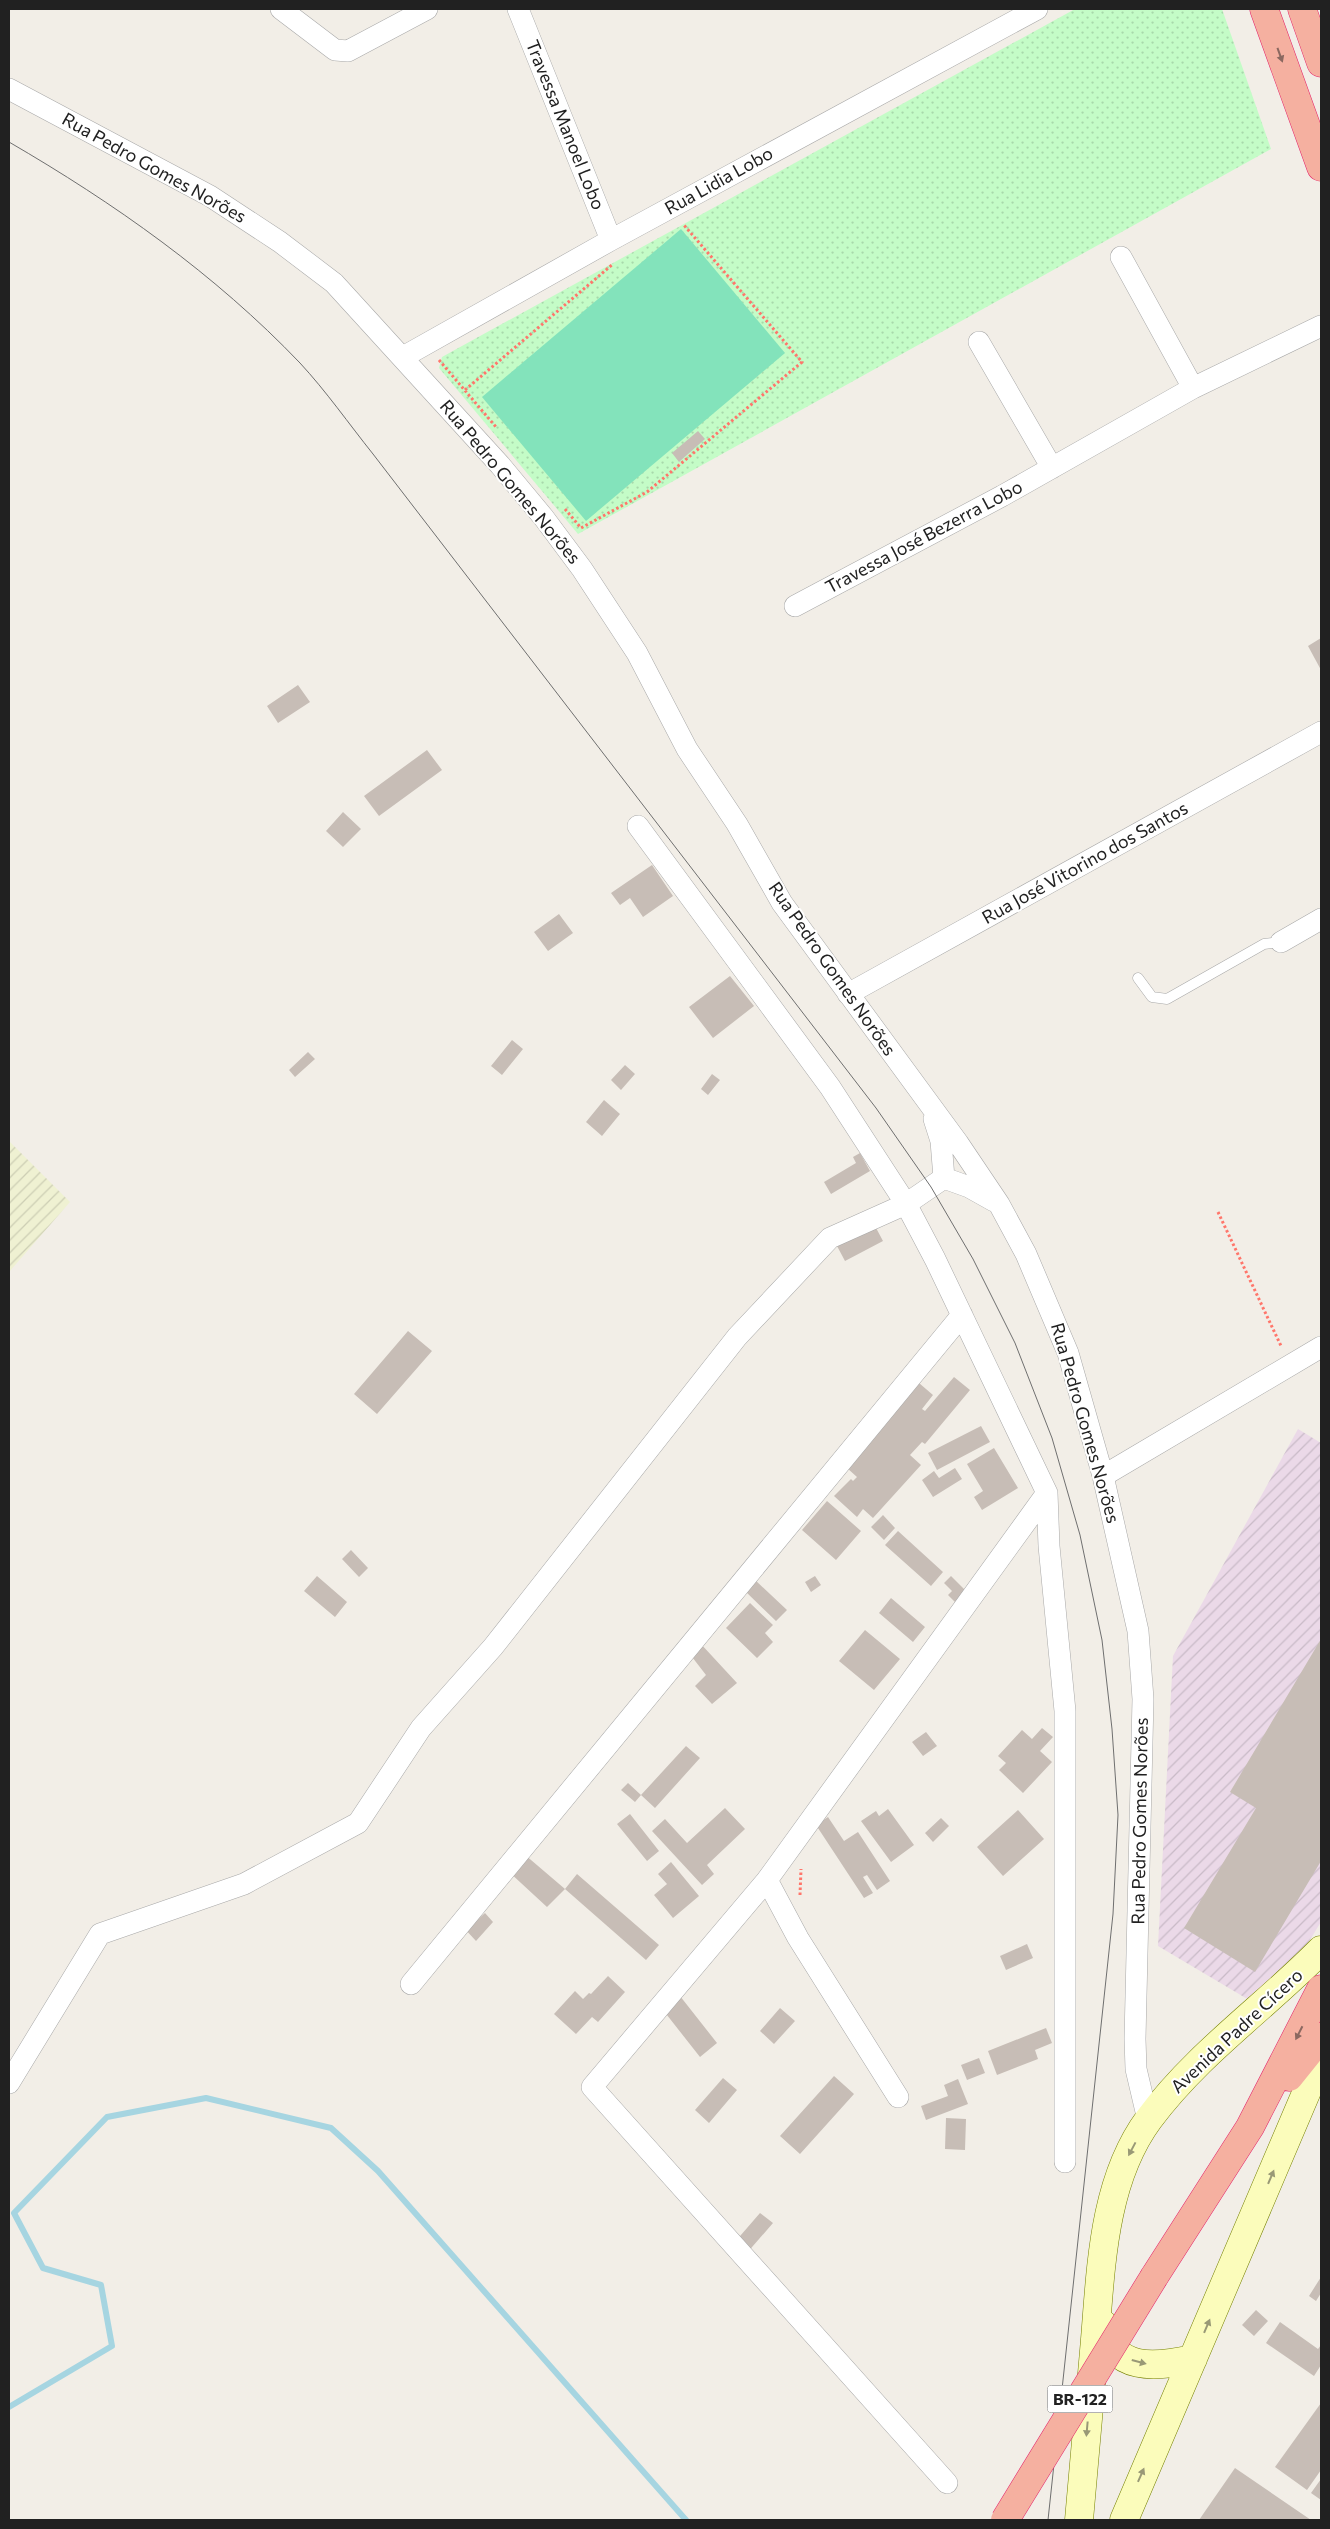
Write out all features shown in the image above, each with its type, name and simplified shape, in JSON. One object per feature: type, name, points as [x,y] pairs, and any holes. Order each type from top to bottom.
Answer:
[{"type":"highway","points":[[1264,9],[1321,167]]},
{"type":"highway","points":[[1302,9],[1321,63]]},
{"type":"highway","name":"Avenida Padre Cícero","points":[[1250,2128],[1321,1989]]},
{"type":"highway","name":"Avenida Padre Cícero","points":[[1005,2520],[1154,2278],[1250,2128],[1321,2037]]},
{"type":"main road","name":"Avenida Padre Cícero","points":[[1079,2520],[1102,2261],[1112,2198],[1127,2159],[1148,2120],[1196,2064],[1321,1950]]},
{"type":"main road","points":[[1124,2520],[1137,2485],[1193,2359],[1321,2058]]},
{"type":"main road","points":[[1099,2298],[1105,2333],[1119,2355],[1140,2364],[1161,2366],[1193,2359]]},
{"type":"street","points":[[281,9],[335,50],[348,51],[427,9]]},
{"type":"street","name":"Travessa Manoel Lobo","points":[[518,9],[615,250]]},
{"type":"street","name":"Rua Lidia Lobo","points":[[403,357],[425,344],[615,250],[1037,9]]},
{"type":"street","name":"Rua Pedro Gomes Norões","points":[[9,89],[210,196],[280,242],[334,283],[403,357],[538,510],[582,569],[637,653],[687,749],[737,824],[782,903],[958,1143],[999,1204],[1030,1262],[1068,1353],[1104,1476],[1138,1631],[1143,1699],[1135,2039],[1136,2069],[1148,2120]]},
{"type":"street","points":[[1121,258],[1193,388]]},
{"type":"street","name":"Travessa José Bezerra Lobo","points":[[795,606],[1052,468],[1193,388],[1321,326]]},
{"type":"street","points":[[979,342],[1052,468]]},
{"type":"street","name":"Rua José Vitorino dos Santos","points":[[848,994],[1321,732]]},
{"type":"street","points":[[638,826],[830,1087],[906,1204],[1048,1493],[1048,1546],[1065,1711],[1065,2162]]},
{"type":"street","points":[[1281,942],[1321,919]]},
{"type":"street","points":[[931,1108],[941,1141],[944,1178]]},
{"type":"street","points":[[9,2083],[100,1934],[244,1884],[358,1823],[421,1728],[494,1647],[737,1337],[830,1238],[906,1204],[944,1178]]},
{"type":"street","points":[[944,1178],[969,1187],[999,1204]]},
{"type":"street","points":[[411,1984],[962,1315]]},
{"type":"street","points":[[1104,1476],[1321,1347]]},
{"type":"street","points":[[948,2483],[592,2087],[767,1880],[1048,1493]]},
{"type":"street","points":[[767,1880],[798,1938],[898,2097]]},
{"type":"lane","points":[[1138,978],[1152,997],[1167,999],[1264,944],[1281,942]]},
{"type":"path","points":[[563,506],[582,528],[647,492],[802,362],[683,223],[675,228]]},
{"type":"path","points":[[464,390],[615,250]]},
{"type":"path","points":[[425,344],[502,434]]},
{"type":"path","points":[[1218,1212],[1290,1365]]},
{"type":"path","points":[[799,1901],[801,1864]]},
{"type":"shaded area","points":[[1298,1429],[1321,1443],[1321,1922],[1303,1951],[1249,2000],[1158,1946],[1173,1656]]},
{"type":"green space","points":[[1075,9],[1222,9],[1271,149],[578,534],[439,368],[442,357]]},
{"type":"green space","points":[[681,229],[785,353],[586,521],[482,397]]},
{"type":"green space","points":[[9,1141],[70,1202],[9,1272]]},
{"type":"building","points":[[698,431],[705,439],[679,462],[672,453]]},
{"type":"building","points":[[1321,638],[1321,670],[1308,646]]},
{"type":"building","points":[[298,685],[310,702],[278,723],[267,706]]},
{"type":"building","points":[[427,750],[442,770],[379,816],[364,796]]},
{"type":"building","points":[[343,812],[361,829],[343,847],[326,831]]},
{"type":"building","points":[[652,865],[673,896],[643,917],[630,898],[620,905],[611,893]]},
{"type":"building","points":[[559,914],[573,933],[548,951],[534,932]]},
{"type":"building","points":[[730,976],[754,1006],[713,1038],[689,1007]]},
{"type":"building","points":[[512,1040],[523,1049],[502,1075],[491,1066]]},
{"type":"building","points":[[308,1052],[315,1059],[295,1077],[289,1070]]},
{"type":"building","points":[[625,1065],[635,1074],[621,1090],[611,1080]]},
{"type":"building","points":[[712,1074],[720,1080],[708,1095],[701,1089]]},
{"type":"building","points":[[604,1100],[620,1114],[602,1136],[586,1122]]},
{"type":"building","points":[[860,1153],[870,1171],[831,1194],[824,1182],[856,1163],[853,1157]]},
{"type":"building","points":[[875,1226],[883,1241],[845,1261],[837,1246]]},
{"type":"building","points":[[408,1331],[432,1351],[377,1414],[354,1394]]},
{"type":"building","points":[[954,1377],[970,1390],[925,1444],[922,1442],[910,1455],[921,1465],[873,1518],[863,1509],[857,1517],[834,1496],[851,1479],[853,1481],[857,1477],[847,1468],[919,1383],[933,1395],[922,1409],[925,1411]]},
{"type":"building","points":[[981,1426],[990,1442],[937,1470],[928,1453]]},
{"type":"building","points":[[994,1448],[1018,1488],[982,1510],[974,1497],[983,1491],[967,1464]]},
{"type":"building","points":[[955,1468],[962,1479],[933,1497],[922,1480],[934,1471],[939,1478]]},
{"type":"building","points":[[827,1501],[861,1531],[836,1560],[802,1530]]},
{"type":"building","points":[[883,1515],[895,1528],[884,1540],[871,1527]]},
{"type":"building","points":[[898,1531],[943,1572],[931,1586],[885,1545]]},
{"type":"building","points":[[351,1550],[368,1568],[359,1577],[342,1559]]},
{"type":"building","points":[[317,1576],[347,1602],[335,1617],[304,1591]]},
{"type":"building","points":[[815,1576],[821,1585],[811,1592],[805,1582]]},
{"type":"building","points":[[951,1576],[969,1594],[958,1605],[948,1595],[952,1591],[944,1583]]},
{"type":"building","points":[[754,1579],[787,1610],[776,1621],[744,1590]]},
{"type":"building","points":[[891,1598],[925,1627],[913,1642],[879,1613]]},
{"type":"building","points":[[750,1603],[773,1625],[765,1633],[773,1642],[757,1658],[726,1628]]},
{"type":"building","points":[[865,1630],[900,1659],[874,1690],[839,1661]]},
{"type":"building","points":[[1321,1639],[1321,1861],[1255,1972],[1184,1928],[1256,1808],[1230,1792]]},
{"type":"building","points":[[700,1643],[737,1683],[712,1704],[695,1686],[706,1675],[689,1653]]},
{"type":"building","points":[[1042,1728],[1053,1737],[1040,1751],[1052,1762],[1023,1793],[999,1770],[1006,1763],[998,1756],[1022,1730],[1032,1739]]},
{"type":"building","points":[[926,1732],[937,1746],[923,1756],[912,1742]]},
{"type":"building","points":[[686,1746],[700,1758],[655,1808],[641,1795]]},
{"type":"building","points":[[628,1783],[641,1795],[635,1802],[621,1790]]},
{"type":"building","points":[[725,1808],[745,1829],[707,1865],[714,1874],[702,1885],[652,1831],[665,1819],[687,1843]]},
{"type":"building","points":[[888,1809],[914,1845],[891,1862],[861,1821],[876,1811],[879,1816]]},
{"type":"building","points":[[1018,1810],[1044,1839],[1003,1876],[977,1847]]},
{"type":"building","points":[[630,1814],[659,1851],[647,1861],[617,1824]]},
{"type":"building","points":[[828,1817],[844,1841],[858,1832],[890,1881],[877,1890],[867,1875],[863,1877],[873,1893],[864,1898],[816,1825]]},
{"type":"building","points":[[941,1818],[949,1826],[933,1842],[925,1833]]},
{"type":"building","points":[[524,1854],[565,1889],[547,1907],[508,1871]]},
{"type":"building","points":[[671,1862],[699,1896],[673,1918],[654,1895],[667,1884],[658,1874]]},
{"type":"building","points":[[577,1874],[659,1945],[646,1960],[565,1889]]},
{"type":"building","points":[[485,1913],[493,1922],[476,1941],[464,1928],[474,1923]]},
{"type":"building","points":[[1027,1944],[1033,1958],[1006,1970],[1000,1956]]},
{"type":"building","points":[[608,1976],[625,1992],[598,2022],[592,2017],[576,2034],[554,2014],[575,1991],[583,1999],[589,1993],[591,1994]]},
{"type":"building","points":[[680,1996],[717,2043],[700,2057],[663,2010]]},
{"type":"building","points":[[780,2008],[795,2021],[774,2044],[760,2031]]},
{"type":"building","points":[[1046,2028],[1052,2043],[1035,2050],[1038,2059],[997,2075],[988,2051]]},
{"type":"building","points":[[979,2058],[985,2073],[967,2080],[961,2065]]},
{"type":"building","points":[[834,2076],[854,2094],[800,2154],[780,2136]]},
{"type":"building","points":[[723,2078],[737,2090],[709,2123],[695,2110]]},
{"type":"building","points":[[958,2079],[968,2104],[926,2120],[921,2106],[948,2096],[944,2085]]},
{"type":"building","points":[[946,2118],[966,2119],[965,2150],[945,2149]]},
{"type":"building","points":[[760,2213],[773,2223],[746,2254],[734,2243]]},
{"type":"building","points":[[1321,2277],[1321,2293],[1316,2301],[1309,2296]]},
{"type":"building","points":[[1256,2310],[1268,2321],[1254,2336],[1242,2325]]},
{"type":"building","points":[[1280,2322],[1318,2349],[1321,2345],[1321,2365],[1314,2376],[1266,2343]]},
{"type":"building","points":[[1321,2403],[1321,2470],[1307,2490],[1275,2467]]},
{"type":"building","points":[[1235,2468],[1311,2520],[1199,2520]]},
{"type":"building","points":[[1321,2479],[1321,2500],[1311,2493]]},
{"type":"waterway","points":[[9,2407],[112,2346],[101,2285],[43,2268],[14,2213],[107,2117],[206,2098],[331,2128],[378,2171],[686,2520]]},
{"type":"tram line","points":[[9,142],[125,215],[198,270],[267,330],[319,385],[876,1108],[931,1187],[973,1259],[1015,1343],[1052,1438],[1080,1535],[1102,1640],[1112,1729],[1118,1815],[1113,1914],[1048,2520]]}]
